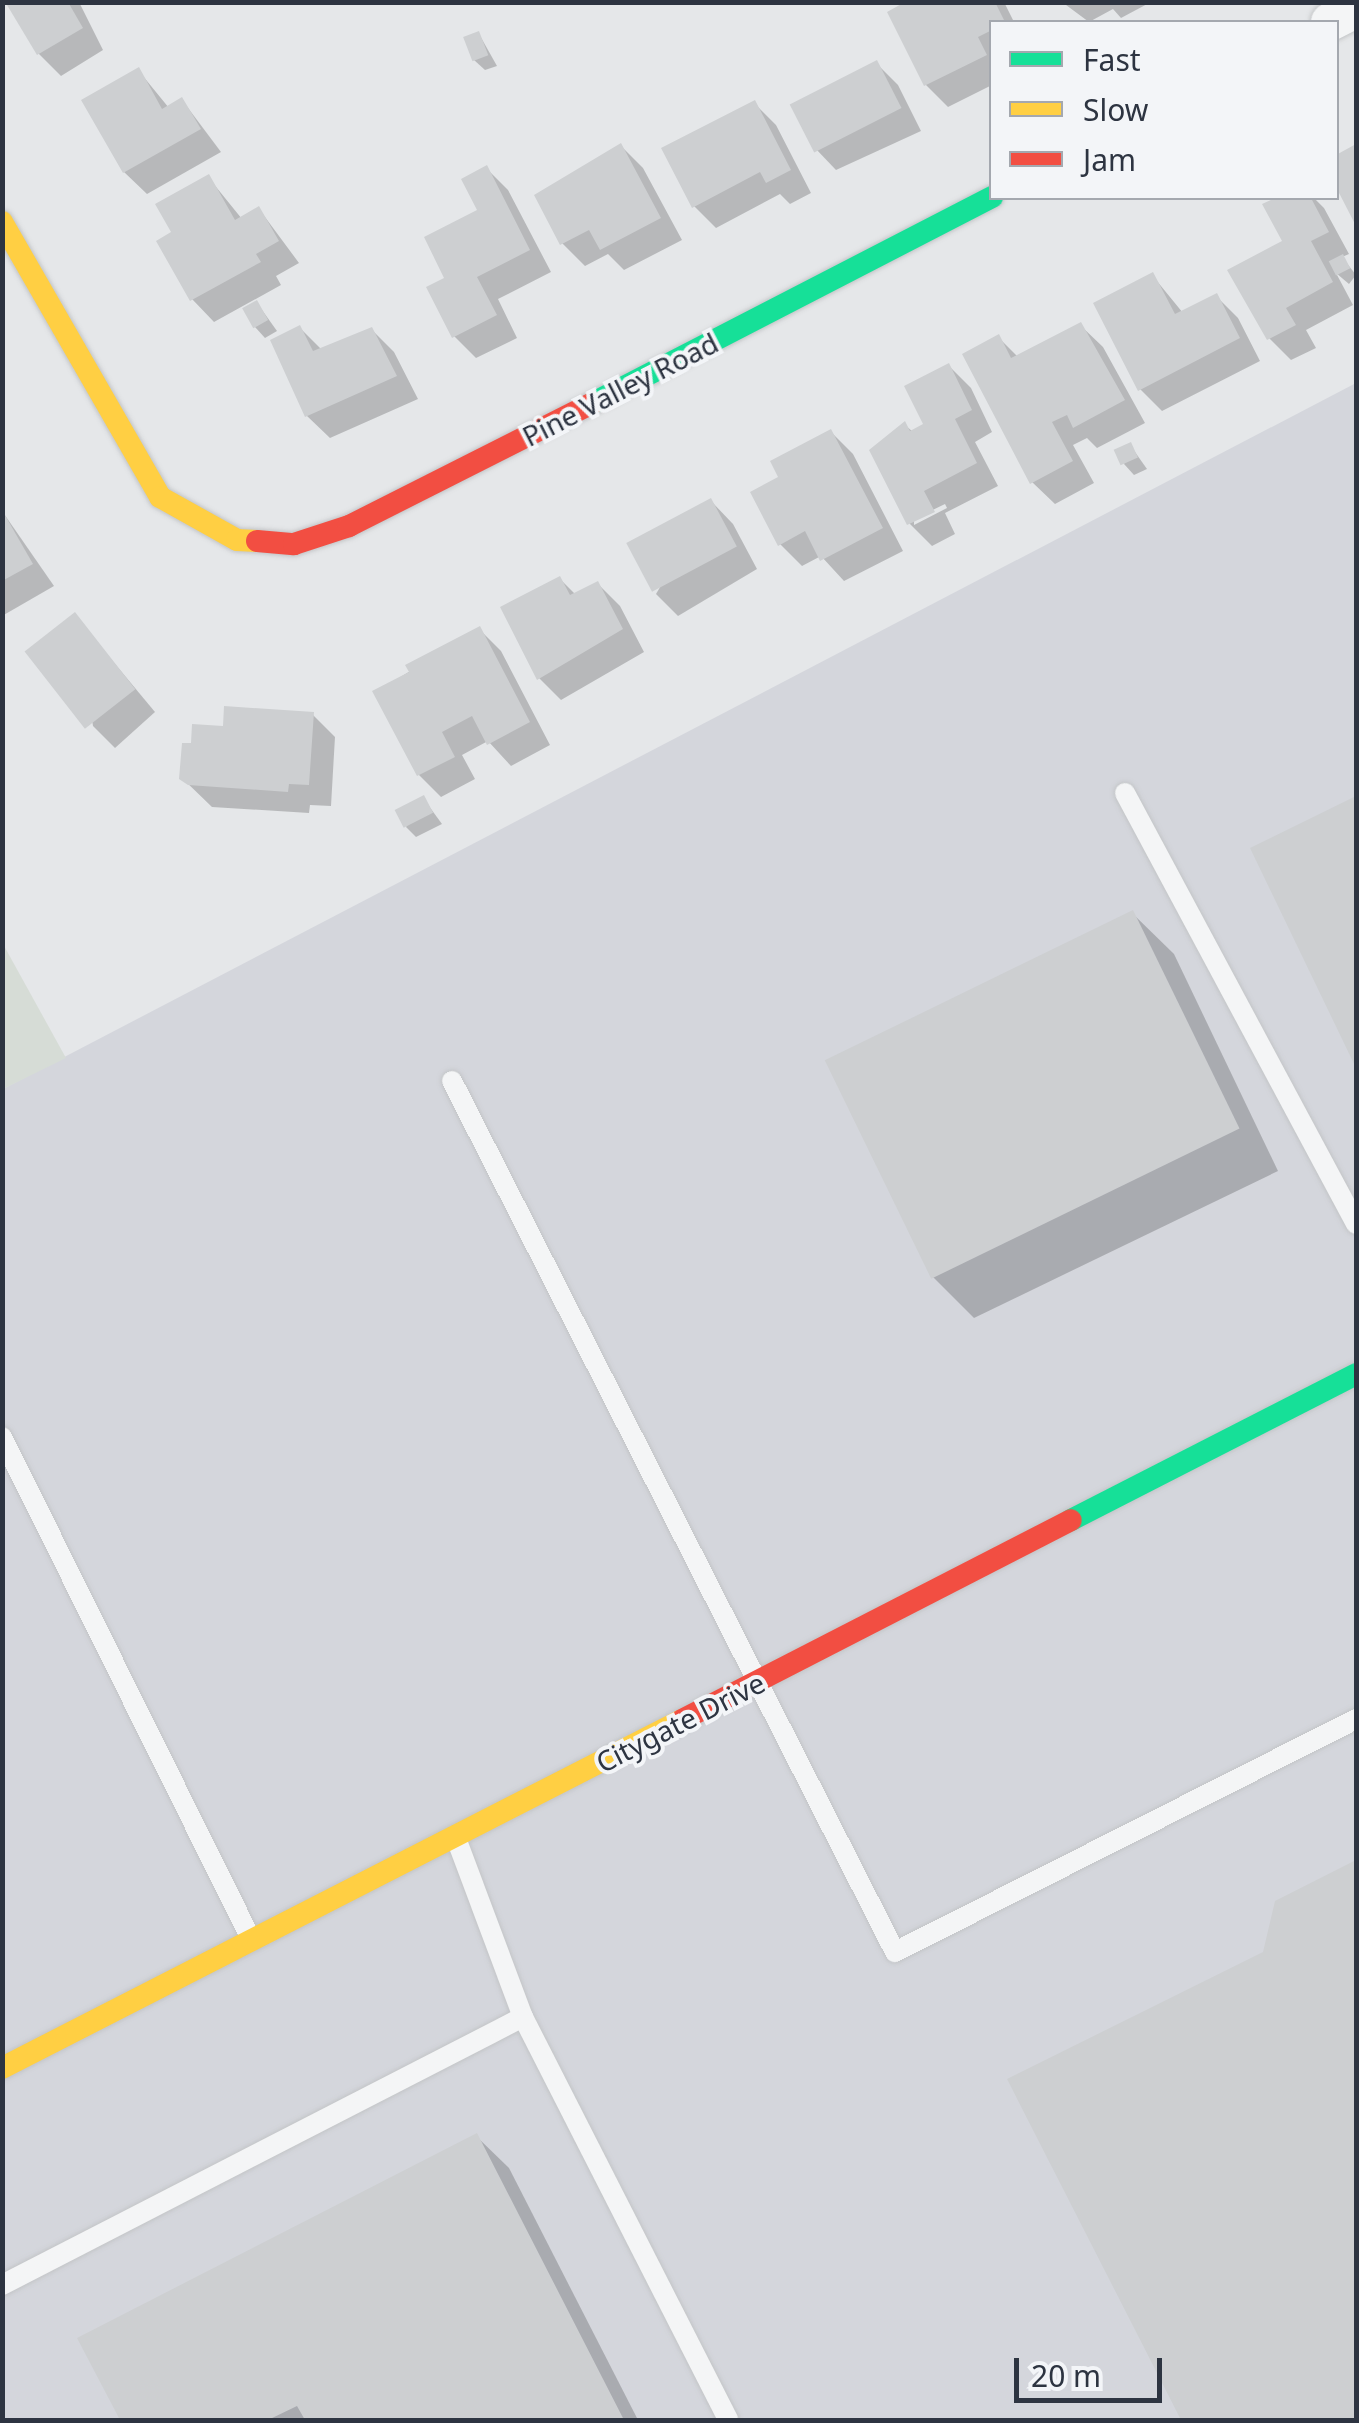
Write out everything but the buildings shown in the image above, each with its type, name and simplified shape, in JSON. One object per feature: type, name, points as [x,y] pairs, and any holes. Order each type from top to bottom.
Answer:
[{"type":"street","name":"Pine Valley Road","points":[[2,222],[160,497],[237,540],[294,544],[349,526],[989,198]]},
{"type":"street","name":"Citygate Drive","points":[[2,2068],[1356,1374]]},
{"type":"lane","points":[[1125,794],[1356,1224]]},
{"type":"lane","points":[[452,1081],[895,1952],[1356,1719]]},
{"type":"lane","points":[[2,1437],[252,1941]]},
{"type":"lane","points":[[456,1836],[523,2017],[728,2420]]},
{"type":"lane","points":[[2,2285],[523,2017]]},
{"type":"shaded area","points":[[1356,383],[1356,2420],[3,2420],[3,1089]]},
{"type":"shaded area","points":[[3,944],[66,1058],[2,1089]]},
{"type":"traffic: fast","points":[[593,403],[989,199]]},
{"type":"traffic: fast","points":[[1071,1520],[1356,1374]]},
{"type":"traffic: slow","points":[[2,222],[160,497],[237,540],[257,541]]},
{"type":"traffic: slow","points":[[2,2068],[682,1720]]},
{"type":"traffic: jam","points":[[257,541],[294,544],[349,526],[593,403]]},
{"type":"traffic: jam","points":[[682,1720],[1071,1520]]}]
